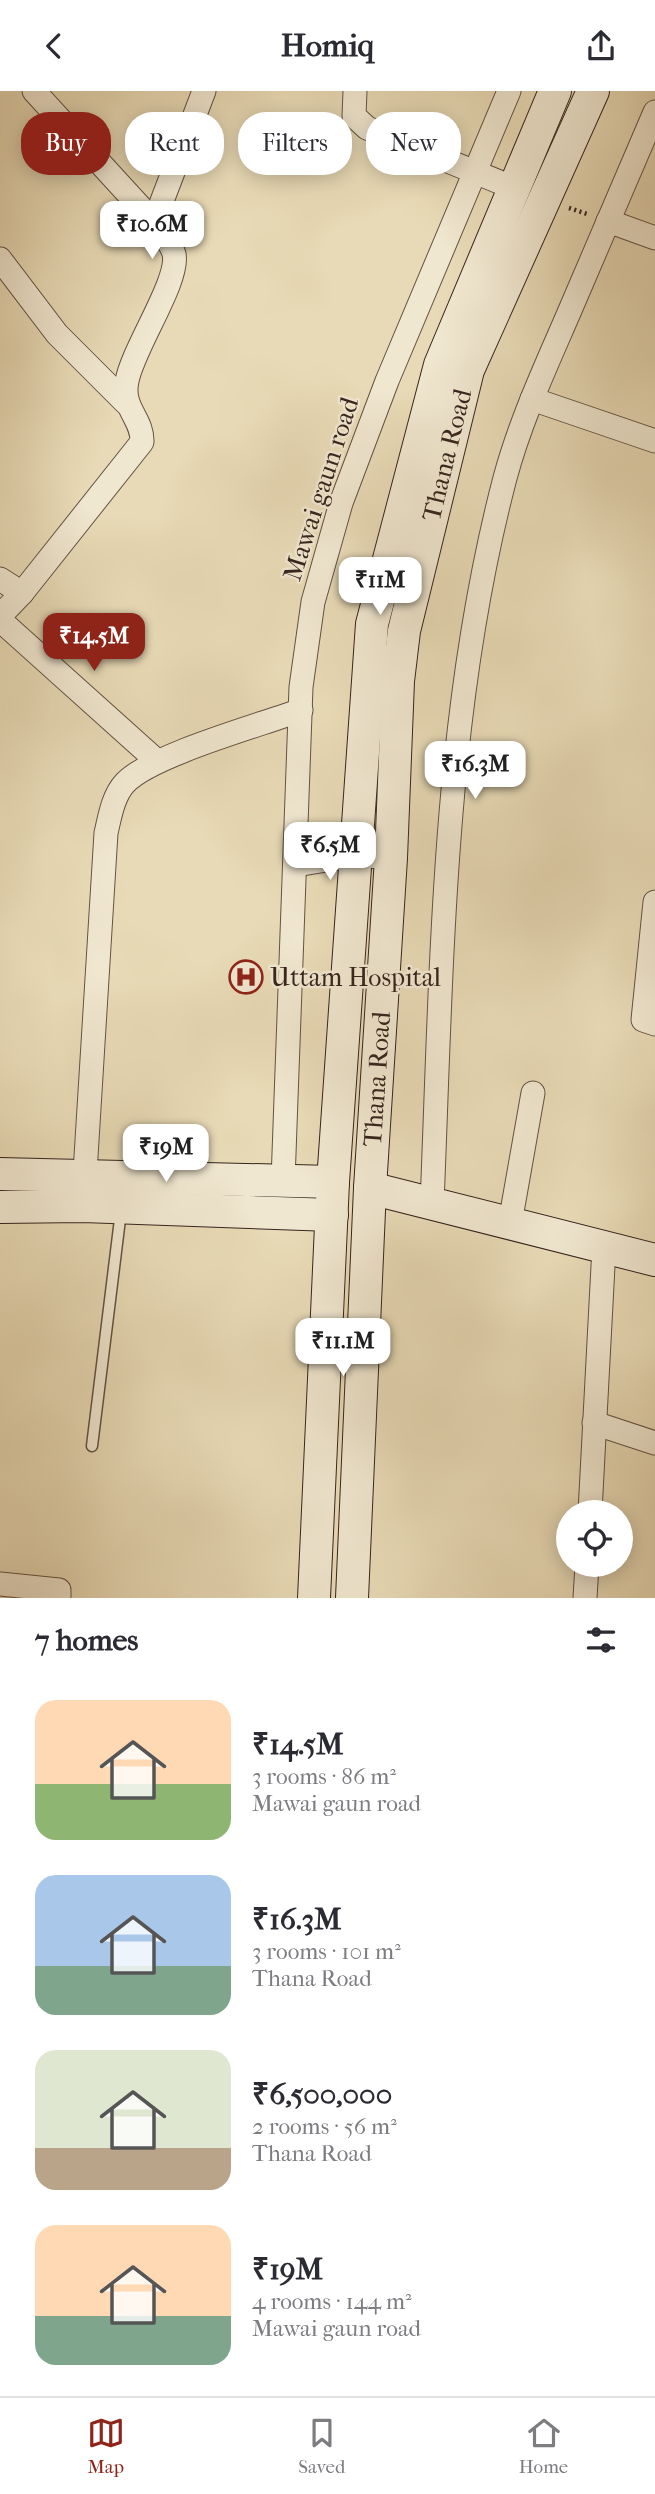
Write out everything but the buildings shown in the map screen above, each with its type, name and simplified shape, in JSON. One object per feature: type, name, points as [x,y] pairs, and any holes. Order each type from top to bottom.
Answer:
[{"type":"street","points":[[34,91],[153,222],[169,241],[175,256],[172,274],[132,361],[126,383],[126,403]]},
{"type":"street","points":[[153,222],[204,91]]},
{"type":"street","points":[[355,91],[354,116],[367,128],[514,188]]},
{"type":"street","name":"Mawai gaun road","points":[[283,1181],[301,687],[313,602],[341,503],[387,381],[509,91]]},
{"type":"street","name":"Thana Road","points":[[314,1598],[333,1182],[372,624],[439,365],[555,91]]},
{"type":"street","name":"Thana Road","points":[[352,1598],[370,1188],[391,857],[398,681],[404,631],[468,370],[593,91]]},
{"type":"street","points":[[432,1203],[446,880],[465,671],[491,538],[506,475],[532,399],[655,112]]},
{"type":"street","points":[[608,222],[655,238]]},
{"type":"street","points":[[0,259],[57,334],[126,403],[143,433],[138,451],[0,618],[157,761]]},
{"type":"street","points":[[532,399],[655,441]]},
{"type":"street","points":[[0,579],[22,593]]},
{"type":"street","points":[[83,1206],[106,833],[113,804],[125,783],[157,761],[301,710]]},
{"type":"street","points":[[296,865],[357,855],[391,857]]},
{"type":"street","points":[[655,902],[643,1020],[655,1024]]},
{"type":"street","points":[[510,1223],[533,1093]]},
{"type":"street","points":[[0,1174],[333,1182]]},
{"type":"street","points":[[370,1188],[655,1260]]},
{"type":"street","points":[[0,1207],[83,1206],[332,1215]]},
{"type":"street","points":[[591,1500],[604,1247]]},
{"type":"street","points":[[323,1403],[360,1405]]},
{"type":"street","points":[[594,1423],[655,1443]]},
{"type":"street","points":[[317,1518],[355,1520]]},
{"type":"street","points":[[585,1598],[586,1577]]},
{"type":"street","points":[[0,1584],[59,1590],[59,1598]]},
{"type":"lane","points":[[92,1446],[121,1208]]},
{"type":"path","points":[[545,199],[608,222]]},
{"type":"place","name":"Uttam Hospital","points":[[246,977]]}]
